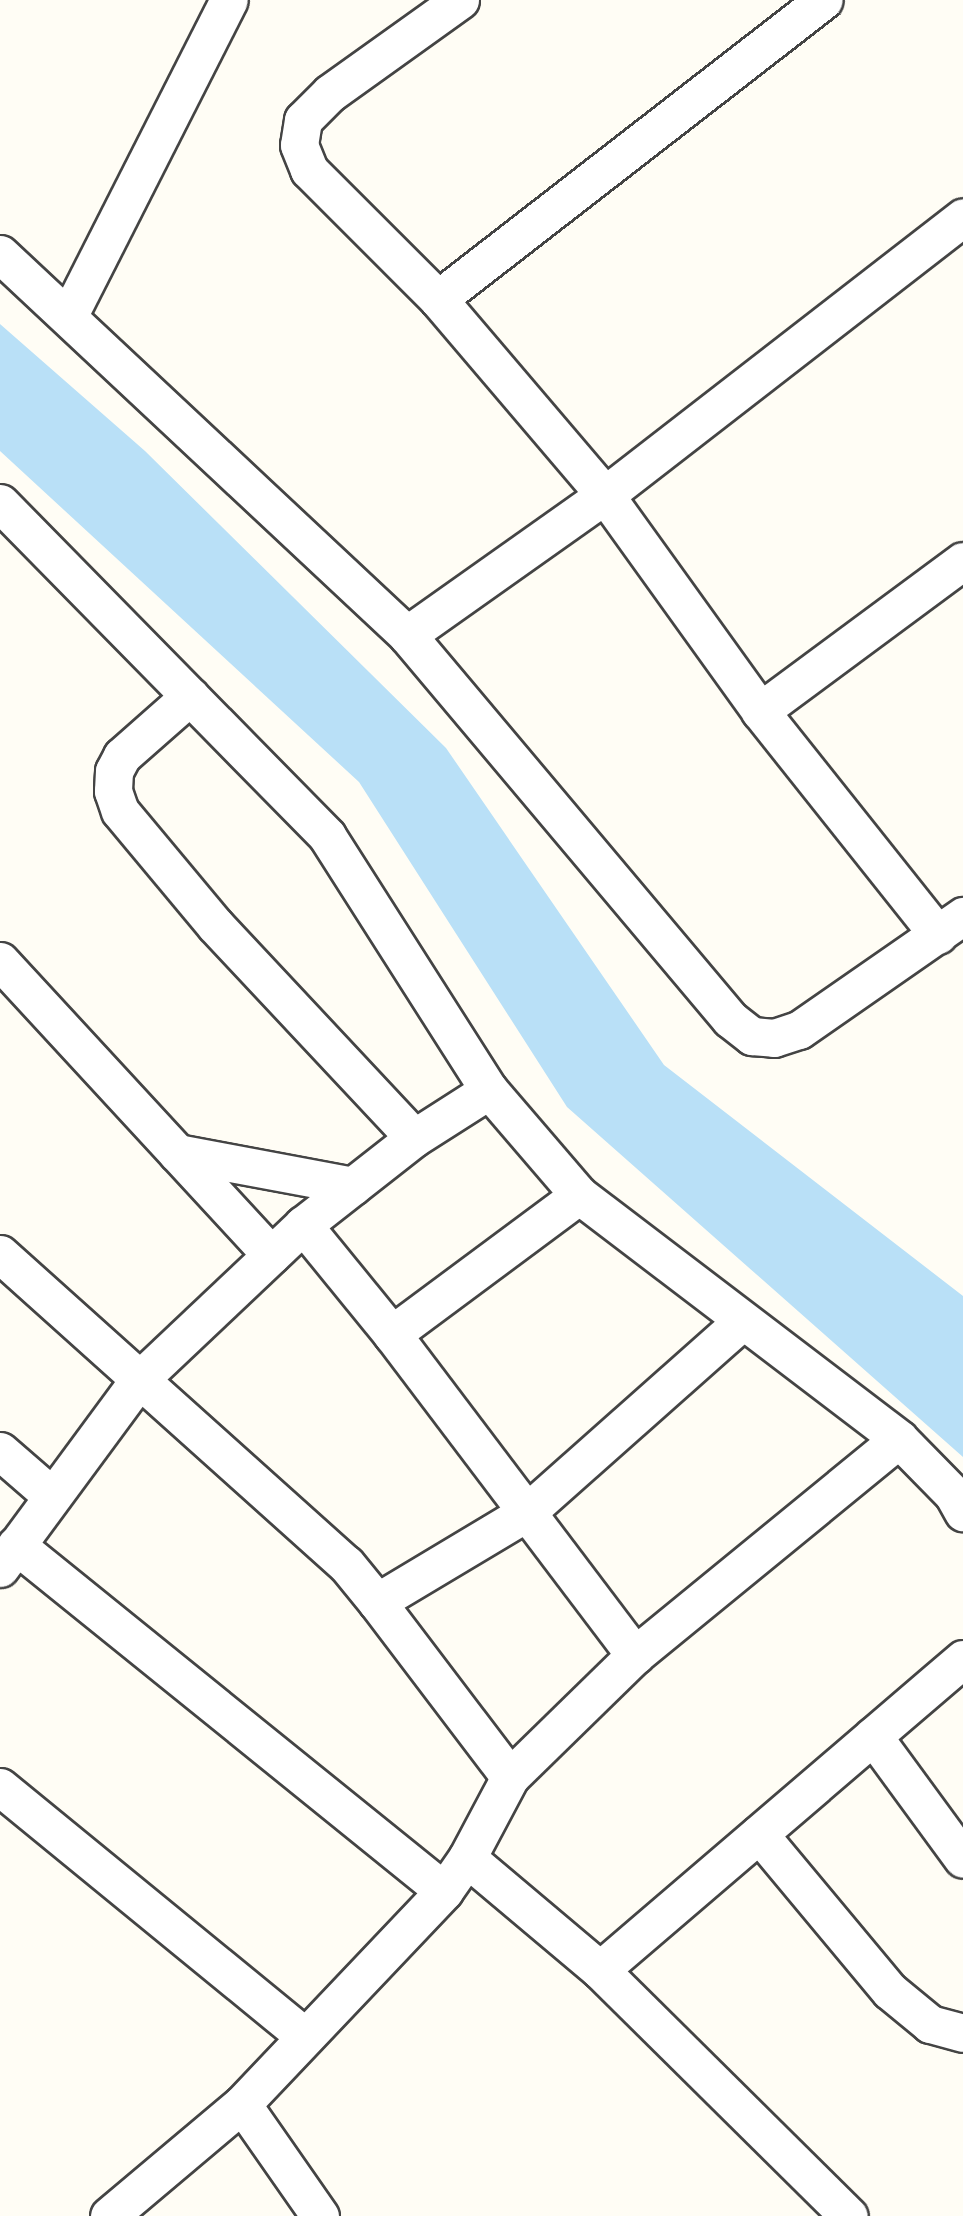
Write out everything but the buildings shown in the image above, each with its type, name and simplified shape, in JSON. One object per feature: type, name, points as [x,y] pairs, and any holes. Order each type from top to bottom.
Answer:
[{"type":"street","points":[[69,315],[229,0]]},
{"type":"street","points":[[0,254],[69,315],[407,635],[730,1019],[752,1035],[774,1038],[799,1030],[950,926],[760,711],[605,495],[438,299],[309,170],[299,145],[303,120],[330,93],[460,0]]},
{"type":"street","points":[[438,299],[824,0]]},
{"type":"street","points":[[407,635],[605,495],[963,217]]},
{"type":"street","points":[[0,503],[327,836],[489,1090],[579,1195],[741,1322],[900,1438],[953,1494],[963,1512]]},
{"type":"street","points":[[760,711],[963,561]]},
{"type":"street","points":[[190,696],[122,756],[114,771],[113,791],[120,811],[215,925],[414,1138]]},
{"type":"street","points":[[0,961],[271,1255]]},
{"type":"street","points":[[444,1891],[8,1556],[138,1381],[303,1226],[414,1138],[489,1090]]},
{"type":"street","points":[[177,1153],[353,1186]]},
{"type":"street","points":[[392,1334],[579,1195]]},
{"type":"street","points":[[303,1226],[392,1334],[635,1655]]},
{"type":"street","points":[[0,1254],[138,1381],[346,1564],[510,1777]]},
{"type":"street","points":[[377,1602],[526,1513],[741,1322]]},
{"type":"street","points":[[109,2216],[242,2104],[444,1891],[467,1858],[510,1777],[635,1655],[900,1438]]},
{"type":"street","points":[[0,1451],[52,1496]]},
{"type":"street","points":[[600,1970],[963,1660]]},
{"type":"street","points":[[873,1736],[963,1858]]},
{"type":"street","points":[[0,1787],[306,2037]]},
{"type":"street","points":[[759,1834],[890,1991],[930,2024],[963,2033]]},
{"type":"street","points":[[467,1858],[600,1970],[849,2216]]},
{"type":"street","points":[[242,2104],[320,2216]]},
{"type":"water","points":[[0,324],[145,451],[446,748],[664,1065],[963,1296],[963,1457],[567,1107],[359,782],[0,451]]}]
